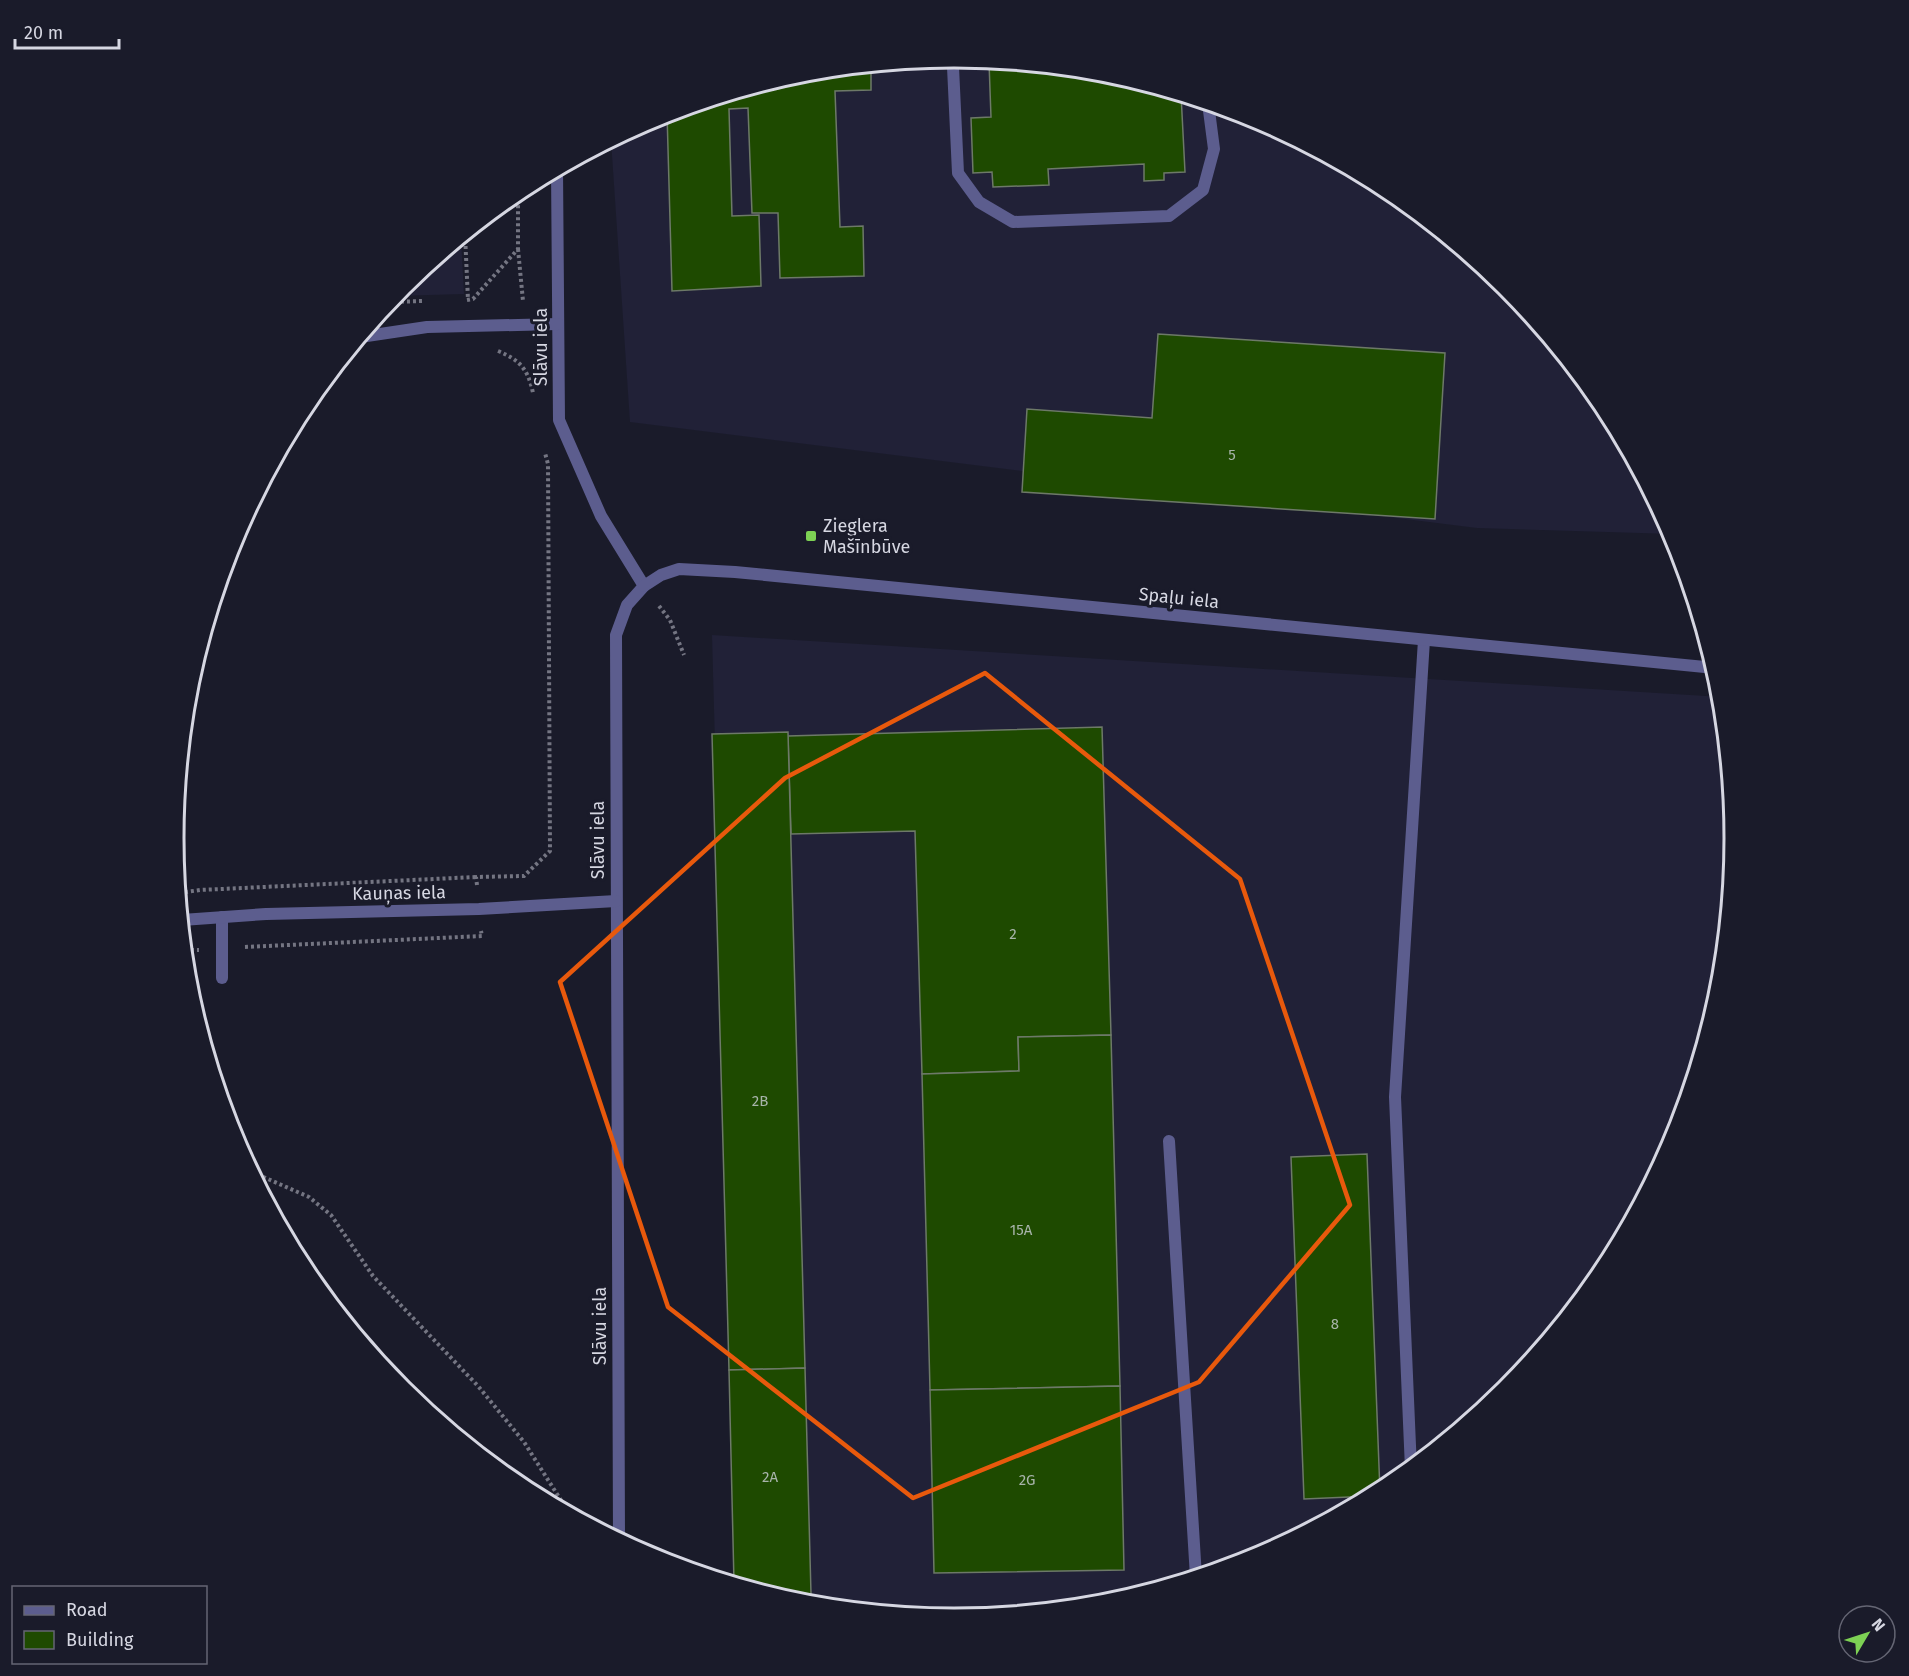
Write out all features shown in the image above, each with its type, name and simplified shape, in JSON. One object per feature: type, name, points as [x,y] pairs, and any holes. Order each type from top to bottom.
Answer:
[{"type":"street","points":[[953,68],[958,173],[980,202],[1014,222],[1168,216],[1203,190],[1214,149],[1209,111]]},
{"type":"street","name":"Slāvu iela","points":[[556,179],[559,420],[601,516],[644,586],[627,605],[616,635],[619,1531]]},
{"type":"street","points":[[371,335],[427,327],[558,324]]},
{"type":"street","name":"Spaļu iela","points":[[644,586],[661,575],[679,569],[735,572],[1705,667]]},
{"type":"street","points":[[1411,1459],[1395,1097],[1424,640]]},
{"type":"street","name":"Kauņas iela","points":[[189,919],[479,909],[616,901]]},
{"type":"street","points":[[222,917],[222,978]]},
{"type":"street","points":[[1169,1141],[1196,1570]]},
{"type":"path","points":[[518,203],[518,249],[525,325]]},
{"type":"path","points":[[465,243],[466,300],[473,299],[518,249]]},
{"type":"path","points":[[495,350],[515,358],[529,376],[534,400]]},
{"type":"path","points":[[186,892],[524,876],[550,851],[548,464],[543,443]]},
{"type":"path","points":[[644,586],[670,620],[684,655]]},
{"type":"path","points":[[193,950],[482,936],[476,877]]},
{"type":"path","points":[[262,1176],[309,1197],[331,1215],[373,1276],[478,1386],[524,1442],[561,1500]]},
{"type":"highlighted area","points":[[985,673],[1240,879],[1350,1205],[1199,1382],[913,1498],[668,1307],[560,982],[785,778]]},
{"type":"shaded area","points":[[904,69],[1005,69],[1055,74],[1105,82],[1154,94],[1202,108],[1249,126],[1340,171],[1383,197],[1424,227],[1499,293],[1566,369],[1622,453],[1646,497],[1662,534],[1477,528],[630,422],[612,148],[707,108],[804,82]]},
{"type":"shaded area","points":[[461,246],[464,294],[408,296]]},
{"type":"shaded area","points":[[712,635],[1711,696],[1723,788],[1725,838],[1723,888],[1710,988],[1699,1037],[1684,1086],[1646,1179],[1595,1266],[1534,1346],[1463,1417],[1383,1479],[1295,1529],[1202,1568],[1105,1594],[1005,1607],[904,1607],[804,1594],[738,1577]]},
{"type":"building","points":[[989,69],[1055,74],[1105,82],[1154,94],[1181,102],[1185,172],[1164,173],[1164,180],[1144,181],[1144,164],[1048,169],[1049,185],[993,187],[992,172],[973,173],[971,118],[991,117]]},
{"type":"building","points":[[871,72],[871,90],[835,91],[840,227],[863,226],[864,276],[780,278],[778,213],[752,213],[748,108],[729,109],[732,216],[759,215],[761,286],[672,291],[667,123],[707,108],[755,94],[804,82]]},
{"type":"building","points":[[1158,334],[1445,353],[1435,519],[1022,492],[1027,409],[1152,418]]},
{"type":"building","points":[[1102,727],[1111,1035],[1018,1037],[1019,1071],[922,1074],[915,831],[791,834],[788,736]]},
{"type":"building","points":[[788,732],[805,1368],[729,1370],[712,734]]},
{"type":"building","points":[[1111,1035],[1120,1386],[930,1390],[922,1074],[1019,1071],[1018,1037]]},
{"type":"building","points":[[1367,1154],[1380,1481],[1354,1497],[1304,1499],[1291,1157]]},
{"type":"building","points":[[805,1368],[811,1594],[734,1576],[729,1370]]},
{"type":"building","points":[[1120,1386],[1124,1570],[934,1573],[930,1390]]},
{"type":"place","name":"Zieglera Mašīnbūve","points":[[811,536]]}]
